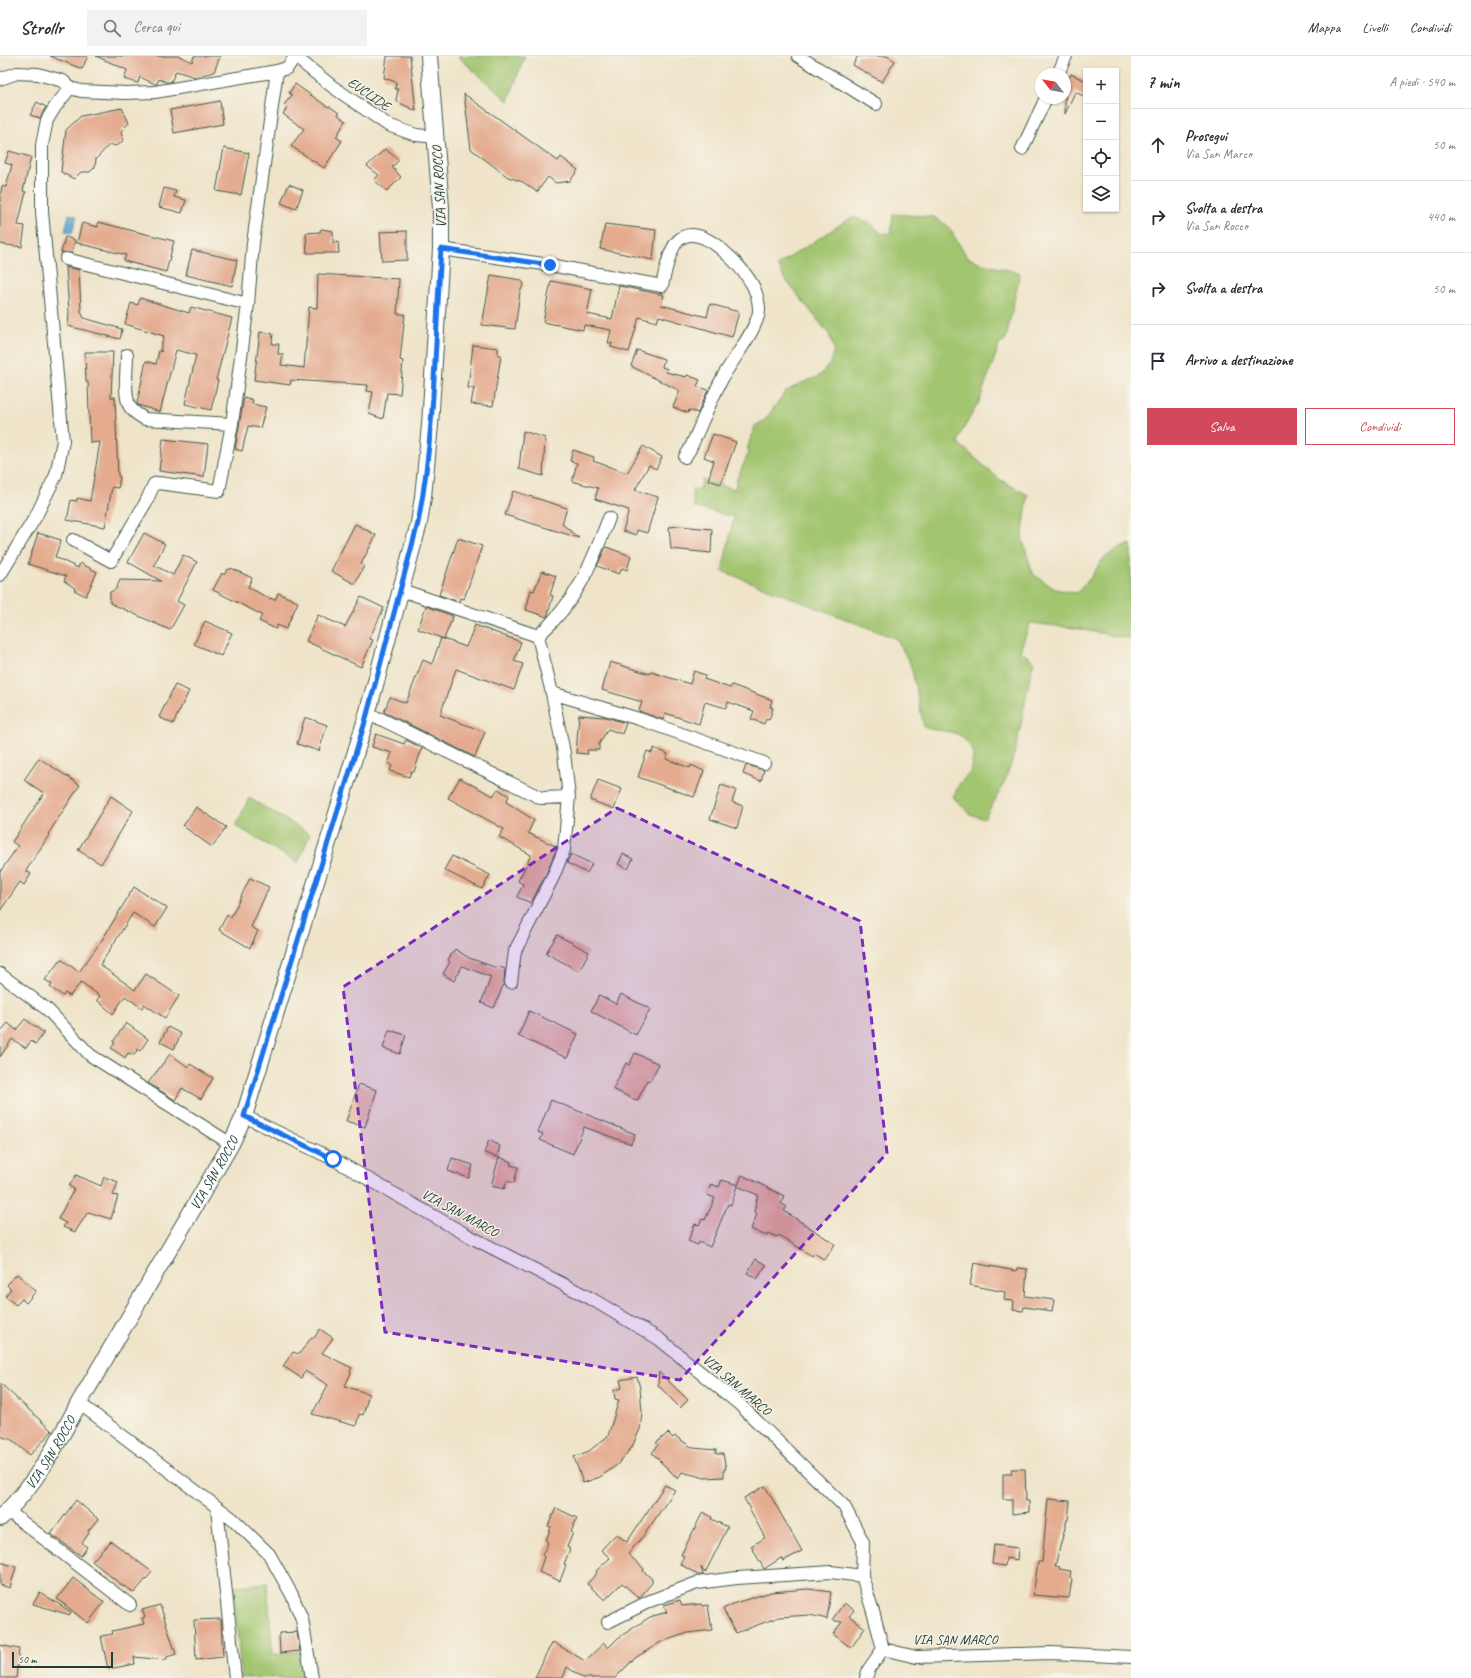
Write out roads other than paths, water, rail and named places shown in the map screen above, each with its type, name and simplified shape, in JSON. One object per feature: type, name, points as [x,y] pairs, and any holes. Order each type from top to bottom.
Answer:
[{"type":"street","name":"EUCLIDE","points":[[294,56],[333,87],[388,125],[416,135],[437,137]]},
{"type":"street","points":[[0,79],[17,73],[38,74],[63,81],[70,88],[80,91],[155,92],[277,71],[287,68],[294,56]]},
{"type":"street","name":"VIA SAN ROCCO","points":[[4,1514],[33,1481],[56,1446],[79,1403],[231,1144],[244,1116],[367,715],[418,523],[423,497],[430,424],[441,249],[441,208],[437,137],[429,56]]},
{"type":"street","points":[[798,56],[876,104]]},
{"type":"street","points":[[1061,68],[1066,56]]},
{"type":"street","points":[[73,540],[111,561],[146,502],[154,484],[158,483],[219,491],[232,424],[248,304],[253,243],[277,71]]},
{"type":"street","points":[[0,575],[36,516],[56,475],[63,441],[42,212],[42,145],[47,120],[70,88]]},
{"type":"street","points":[[1022,149],[1043,104]]},
{"type":"street","points":[[441,249],[550,265],[662,286],[673,246],[677,241],[682,237],[692,235],[711,241],[738,265],[754,288],[759,309],[756,324],[724,376],[685,457]]},
{"type":"street","points":[[66,259],[248,304]]},
{"type":"street","points":[[127,355],[127,393],[130,406],[138,415],[145,419],[232,424]]},
{"type":"street","points":[[538,636],[555,620],[572,598],[590,567],[609,518]]},
{"type":"street","points":[[401,590],[538,636]]},
{"type":"street","points":[[511,982],[515,951],[564,850],[569,797],[564,753],[552,693],[538,636]]},
{"type":"street","points":[[552,693],[639,719],[764,763]]},
{"type":"street","points":[[367,715],[381,719],[541,798],[569,797]]},
{"type":"street","points":[[0,974],[48,1010],[90,1055],[231,1144]]},
{"type":"street","name":"VIA SAN MARCO","points":[[244,1116],[333,1159],[467,1235],[590,1298],[659,1339],[738,1402],[844,1506],[863,1542],[862,1576],[883,1649],[916,1656],[1051,1653],[1131,1657]]},
{"type":"street","points":[[79,1403],[233,1519],[269,1554],[292,1595],[302,1618],[312,1678]]},
{"type":"street","points":[[218,1508],[235,1678]]},
{"type":"street","points":[[4,1514],[130,1605]]},
{"type":"street","points":[[608,1622],[650,1601],[697,1584],[737,1578],[831,1572],[862,1576]]},
{"type":"street","points":[[866,1678],[868,1669],[883,1649]]},
{"type":"water","points":[[69,214],[77,216],[72,233],[65,231]]}]
